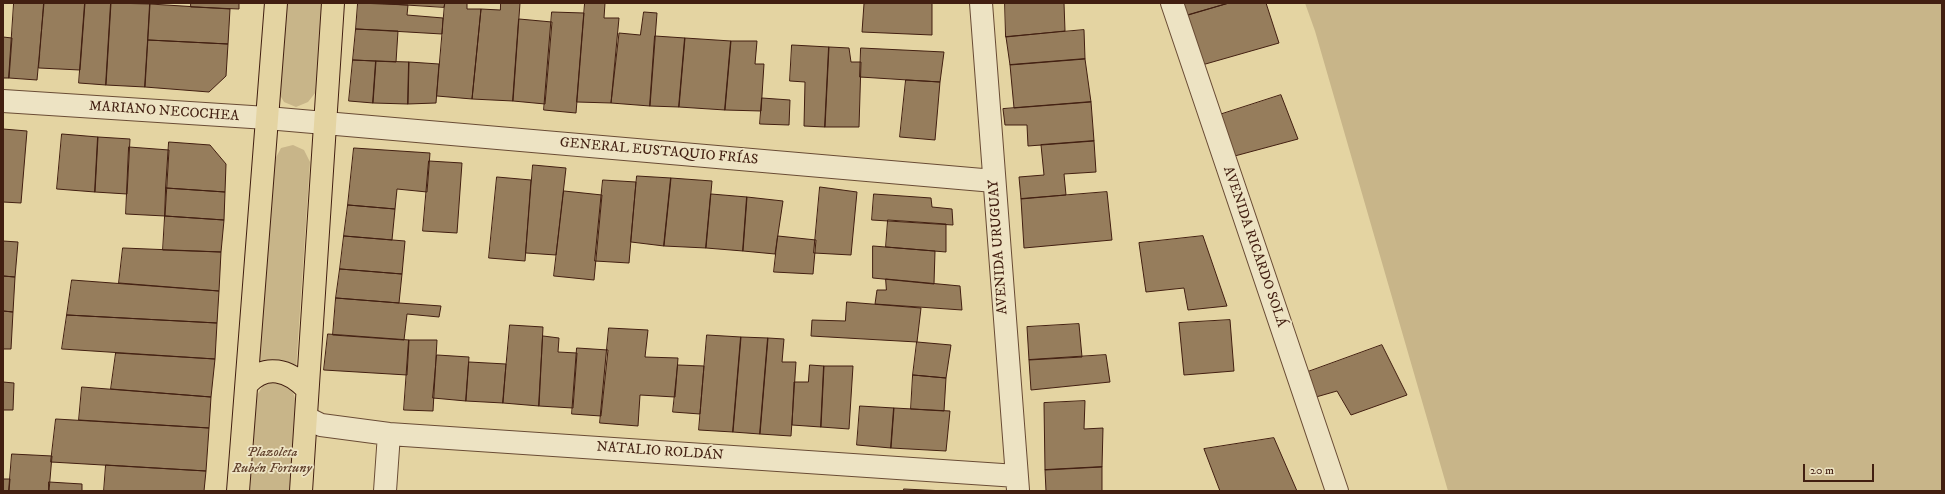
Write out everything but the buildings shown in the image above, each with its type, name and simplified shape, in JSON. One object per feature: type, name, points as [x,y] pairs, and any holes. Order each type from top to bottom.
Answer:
[{"type":"main road","points":[[238,491],[276,3]]},
{"type":"main road","points":[[301,491],[307,418],[307,389],[324,123],[334,3]]},
{"type":"main road","points":[[247,384],[255,375],[259,373],[277,371],[290,375],[307,389]]},
{"type":"street","name":"AVENIDA URUGUAY","points":[[980,3],[1017,484]]},
{"type":"street","name":"AVENIDA RICARDO SOLÁ","points":[[1172,3],[1337,491]]},
{"type":"street","name":"MARIANO NECOCHEA","points":[[3,101],[324,123]]},
{"type":"street","name":"GENERAL EUSTAQUIO FRÍAS","points":[[324,123],[994,181]]},
{"type":"street","name":"NATALIO ROLDÁN","points":[[307,418],[321,425],[389,434],[1017,484]]},
{"type":"street","points":[[385,491],[389,434]]},
{"type":"green space","points":[[284,3],[322,3],[316,92],[308,102],[296,107],[284,102],[277,90]]},
{"type":"green space","points":[[1305,3],[1942,3],[1942,491],[1448,491],[1315,31]]},
{"type":"green space","points":[[293,145],[304,150],[310,162],[296,370],[258,368],[274,161],[281,148]]},
{"type":"green space","name":"Plazoleta Rubén Fortuny","points":[[273,382],[281,382],[292,389],[296,402],[290,491],[250,491],[257,395],[263,386]]}]
